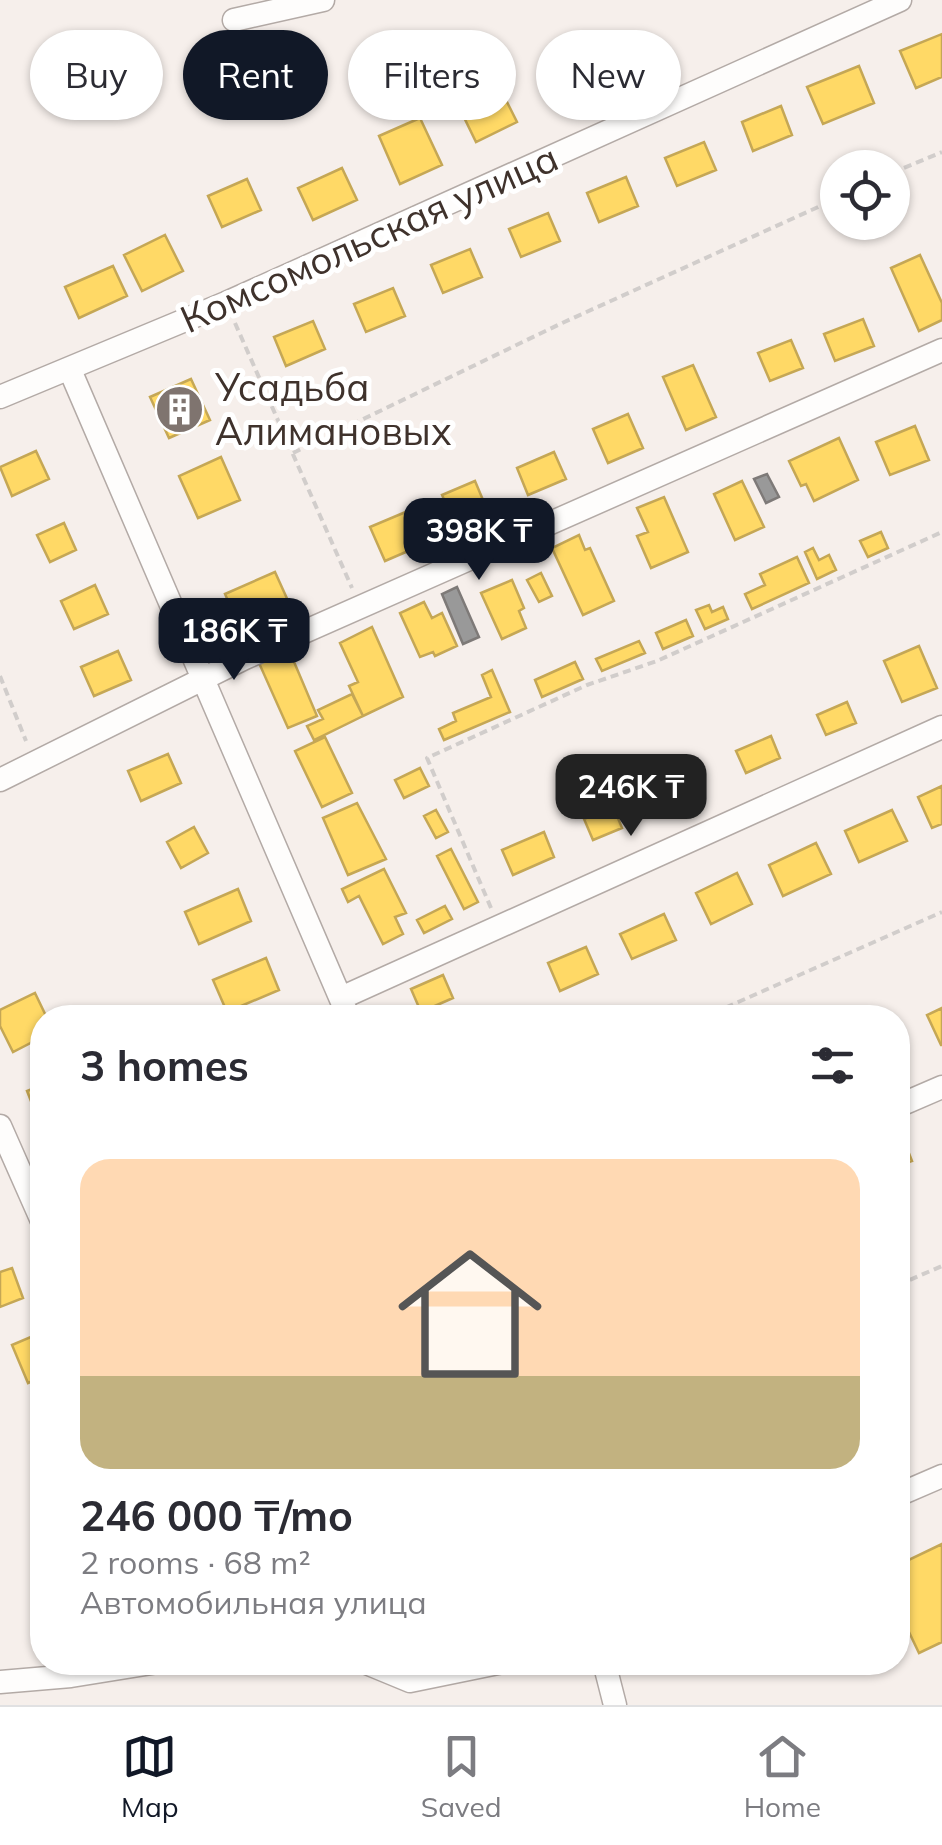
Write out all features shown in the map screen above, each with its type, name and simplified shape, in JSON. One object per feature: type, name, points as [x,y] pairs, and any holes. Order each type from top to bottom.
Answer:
[{"type":"street","points":[[234,20],[323,0]]},
{"type":"street","name":"Комсомольская улица","points":[[0,396],[226,304],[900,0]]},
{"type":"street","points":[[0,780],[361,606],[942,350]]},
{"type":"street","points":[[70,370],[344,1005]]},
{"type":"street","points":[[351,1005],[499,926],[942,727]]},
{"type":"street","points":[[910,1101],[942,1087]]},
{"type":"street","points":[[0,1126],[30,1195]]},
{"type":"street","points":[[910,1490],[942,1476]]},
{"type":"street","points":[[0,1682],[77,1675]]},
{"type":"street","points":[[394,1675],[410,1682],[443,1675]]},
{"type":"street","points":[[608,1675],[616,1705]]},
{"type":"path","points":[[910,165],[942,152]]},
{"type":"path","points":[[293,453],[560,324],[820,206]]},
{"type":"path","points":[[226,304],[361,606]]},
{"type":"path","points":[[499,926],[426,758],[588,685],[657,661],[942,532]]},
{"type":"path","points":[[0,676],[35,764]]},
{"type":"path","points":[[731,1005],[942,912]]},
{"type":"path","points":[[910,1280],[942,1266]]},
{"type":"building: Homes","points":[[942,34],[942,77],[916,88],[900,51]]},
{"type":"building: Homes","points":[[859,66],[874,103],[823,124],[807,87]]},
{"type":"building: Homes","points":[[781,106],[792,135],[753,151],[742,122]]},
{"type":"building: Homes","points":[[421,120],[442,165],[400,184],[379,136]]},
{"type":"building: Homes","points":[[465,120],[516,120],[517,122],[476,142]]},
{"type":"building: Homes","points":[[704,142],[716,170],[677,186],[665,158]]},
{"type":"building: Homes","points":[[342,168],[357,200],[313,220],[298,188]]},
{"type":"building: Homes","points":[[626,177],[638,206],[599,222],[587,193]]},
{"type":"building: Homes","points":[[247,179],[261,210],[222,227],[208,196]]},
{"type":"building: Homes","points":[[548,213],[560,241],[521,257],[509,229]]},
{"type":"building: Homes","points":[[165,235],[183,271],[142,291],[124,255]]},
{"type":"building: Homes","points":[[470,249],[482,277],[443,293],[431,265]]},
{"type":"building: Homes","points":[[920,255],[942,303],[942,320],[919,331],[891,268]]},
{"type":"building: Homes","points":[[113,266],[127,296],[79,318],[65,287]]},
{"type":"building: Homes","points":[[393,288],[405,316],[366,332],[354,304]]},
{"type":"building: Homes","points":[[863,319],[874,346],[835,361],[824,334]]},
{"type":"building: Homes","points":[[313,321],[325,349],[286,366],[274,337]]},
{"type":"building: Homes","points":[[791,340],[803,368],[770,381],[758,353]]},
{"type":"building: Homes","points":[[693,365],[716,417],[686,430],[663,377]]},
{"type":"building: Homes","name":"Усадьба Алимановых","points":[[191,379],[210,420],[169,438],[150,397]]},
{"type":"building: Homes","points":[[628,414],[643,448],[608,463],[593,429]]},
{"type":"building: Homes","points":[[915,426],[929,460],[890,475],[876,442]]},
{"type":"building: Homes","points":[[839,438],[858,480],[814,501],[806,484],[801,486],[789,461]]},
{"type":"building: Homes","points":[[36,451],[49,479],[12,496],[0,467]]},
{"type":"building: Homes","points":[[554,452],[566,479],[528,495],[517,468]]},
{"type":"building: Homes","points":[[221,457],[240,500],[198,518],[179,476]]},
{"type":"building: Homes","points":[[475,481],[491,519],[459,533],[442,495]]},
{"type":"building: Homes","points":[[742,481],[764,527],[735,540],[714,494]]},
{"type":"building: Homes","points":[[664,497],[688,552],[651,568],[637,536],[648,532],[637,508]]},
{"type":"building: Homes","points":[[408,511],[422,545],[385,561],[370,527]]},
{"type":"building: Homes","points":[[64,523],[76,550],[50,562],[37,535]]},
{"type":"building: Homes","points":[[881,532],[888,548],[868,557],[860,541]]},
{"type":"building: Homes","points":[[579,535],[585,550],[590,548],[614,601],[583,615],[552,548]]},
{"type":"building: Homes","points":[[813,548],[819,560],[829,555],[836,570],[817,579],[805,552]]},
{"type":"building: Homes","points":[[797,557],[809,583],[752,609],[745,594],[765,585],[760,574]]},
{"type":"building: Homes","points":[[275,572],[289,603],[239,626],[225,594]]},
{"type":"building: Homes","points":[[541,573],[552,596],[539,602],[527,580]]},
{"type":"building: Homes","points":[[512,580],[524,608],[519,611],[526,628],[502,639],[481,593]]},
{"type":"building: Homes","points":[[95,585],[108,614],[74,629],[61,601]]},
{"type":"building: Homes","points":[[424,602],[432,618],[442,613],[457,646],[435,656],[433,652],[420,657],[400,613]]},
{"type":"building: Homes","points":[[709,605],[712,612],[723,607],[728,619],[705,629],[696,610]]},
{"type":"building: Homes","points":[[686,620],[693,636],[663,649],[656,633]]},
{"type":"building: Homes","points":[[372,627],[403,697],[363,716],[349,686],[358,682],[340,643]]},
{"type":"building: Homes","points":[[639,641],[645,653],[602,671],[596,659]]},
{"type":"building: Homes","points":[[919,646],[937,688],[902,702],[884,661]]},
{"type":"building: Homes","points":[[289,650],[317,716],[288,728],[259,663]]},
{"type":"building: Homes","points":[[118,651],[131,680],[94,696],[81,667]]},
{"type":"building: Homes","points":[[575,662],[583,679],[542,697],[535,680]]},
{"type":"building: Homes","points":[[492,670],[510,712],[444,740],[439,729],[456,721],[453,713],[491,697],[482,675]]},
{"type":"building: Homes","points":[[352,694],[363,716],[314,740],[307,726],[323,719],[318,710]]},
{"type":"building: Homes","points":[[847,702],[856,723],[826,735],[817,715]]},
{"type":"building: Homes","points":[[771,736],[780,758],[746,773],[736,751]]},
{"type":"building: Homes","points":[[325,737],[352,793],[322,807],[295,751]]},
{"type":"building: Homes","points":[[168,754],[181,783],[141,801],[128,771]]},
{"type":"building: Homes","points":[[420,768],[429,786],[404,798],[395,780]]},
{"type":"building: Homes","points":[[696,774],[704,790],[671,804],[664,788]]},
{"type":"building: Homes","points":[[942,786],[942,824],[932,828],[918,797]]},
{"type":"building: Homes","points":[[357,803],[386,859],[348,875],[323,818]]},
{"type":"building: Homes","points":[[613,806],[622,828],[593,840],[584,819]]},
{"type":"building: Homes","points":[[436,810],[448,832],[436,838],[424,816]]},
{"type":"building: Homes","points":[[892,810],[907,841],[859,862],[845,831]]},
{"type":"building: Homes","points":[[194,827],[208,853],[181,868],[167,842]]},
{"type":"building: Homes","points":[[544,832],[554,857],[513,875],[502,850]]},
{"type":"building: Homes","points":[[816,843],[831,874],[783,896],[769,865]]},
{"type":"building: Homes","points":[[451,849],[478,902],[464,909],[437,856]]},
{"type":"building: Homes","points":[[384,869],[406,913],[395,917],[403,934],[383,944],[359,896],[348,902],[342,889]]},
{"type":"building: Homes","points":[[737,873],[752,904],[711,924],[696,893]]},
{"type":"building: Homes","points":[[238,889],[251,921],[199,944],[185,912]]},
{"type":"building: Homes","points":[[445,906],[452,919],[424,933],[417,920]]},
{"type":"building: Homes","points":[[664,914],[676,940],[632,959],[620,934]]},
{"type":"building: Homes","points":[[586,947],[598,974],[560,991],[548,963]]},
{"type":"building: Homes","points":[[266,958],[279,990],[244,1005],[224,1005],[213,980]]},
{"type":"building: Homes","points":[[443,975],[453,998],[437,1005],[418,1005],[411,989]]},
{"type":"building: Homes","points":[[35,993],[41,1005],[30,1005],[30,1043],[13,1052],[0,1026],[0,1010]]},
{"type":"building: Homes","points":[[942,1008],[942,1045],[941,1045],[927,1015]]},
{"type":"building: Homes","points":[[12,1268],[23,1298],[0,1307],[0,1272]]},
{"type":"building: Homes","points":[[30,1337],[30,1382],[28,1383],[12,1345]]},
{"type":"building: Homes","points":[[942,1544],[942,1642],[919,1653],[910,1634],[910,1559]]},
{"type":"building: Industry","points":[[767,474],[779,497],[766,503],[754,479]]},
{"type":"building: Industry","points":[[457,587],[479,637],[463,644],[442,594]]},
{"type":"place","name":"Усадьба Алимановых","points":[[180,409]]}]
